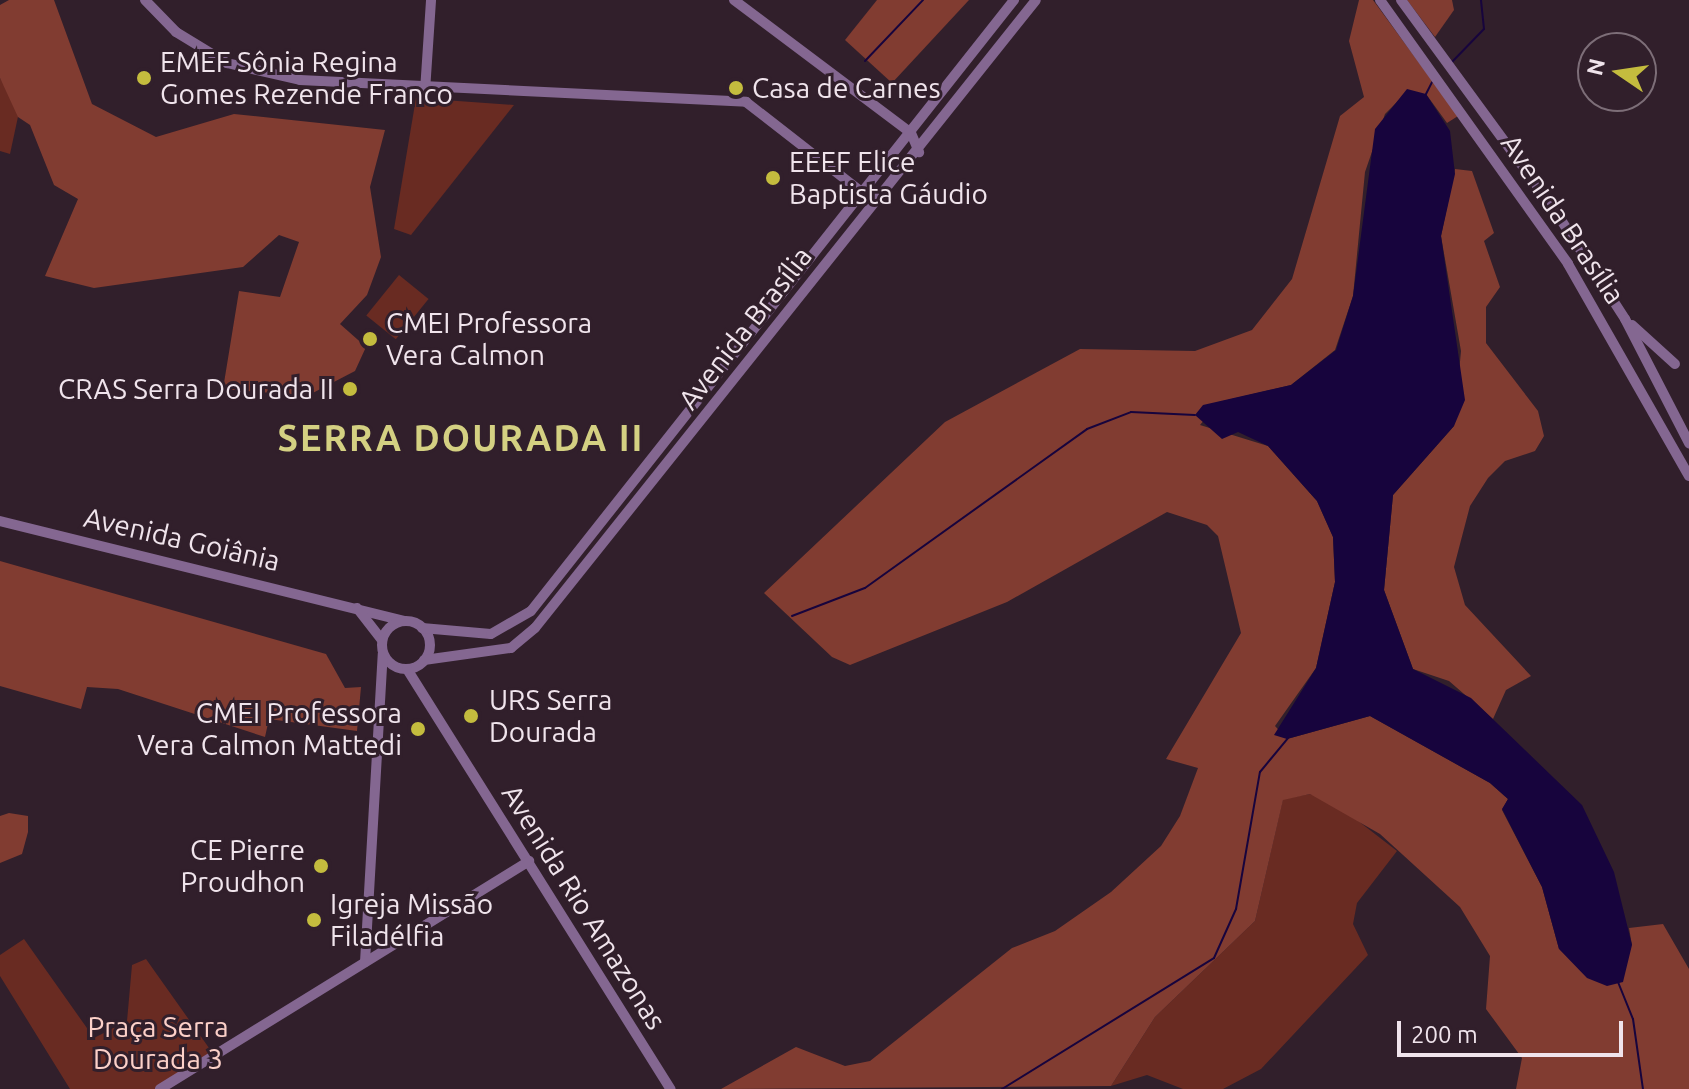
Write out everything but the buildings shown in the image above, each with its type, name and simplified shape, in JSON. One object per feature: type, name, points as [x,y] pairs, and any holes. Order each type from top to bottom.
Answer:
[{"type":"street","points":[[145,0],[202,50],[247,69],[425,91],[746,102],[863,193],[882,196]]},
{"type":"street","points":[[425,91],[431,0]]},
{"type":"street","points":[[734,0],[911,133],[919,152]]},
{"type":"street","name":"Avenida Brasília","points":[[422,628],[491,634],[531,611],[1014,0]]},
{"type":"street","name":"Avenida Brasília","points":[[424,660],[511,648],[522,639],[919,152],[1036,0]]},
{"type":"street","name":"Avenida Brasília","points":[[1380,0],[1576,277],[1689,476]]},
{"type":"street","name":"Avenida Brasília","points":[[1401,0],[1474,98],[1625,319],[1689,443]]},
{"type":"street","points":[[779,297],[784,317]]},
{"type":"street","points":[[768,311],[770,336]]},
{"type":"street","points":[[1625,319],[1675,364]]},
{"type":"street","points":[[698,399],[701,422]]},
{"type":"street","name":"Avenida Goiânia","points":[[0,521],[352,604],[404,621]]},
{"type":"street","points":[[352,604],[382,640],[383,654],[365,962]]},
{"type":"street","points":[[382,640],[404,621],[422,628],[429,640],[424,660],[382,685]]},
{"type":"street","points":[[383,654],[405,669]]},
{"type":"street","name":"Avenida Rio Amazonas","points":[[405,669],[529,861],[670,1089]]},
{"type":"street","points":[[160,1089],[529,861]]},
{"type":"green space","points":[[0,78],[19,112],[10,154],[0,151]]},
{"type":"green space","points":[[416,98],[514,105],[411,235],[394,229]]},
{"type":"green space","points":[[399,275],[429,299],[396,339],[366,315]]},
{"type":"green space","points":[[1310,794],[1331,800],[1397,851],[1357,903],[1353,924],[1368,955],[1261,1069],[1223,1089],[1183,1089],[1147,1075],[1111,1086],[1155,1017],[1255,921],[1283,799]]},
{"type":"green space","name":"Praça Serra Dourada 3","points":[[24,939],[94,1038],[127,1021],[132,965],[146,959],[214,1055],[155,1089],[70,1089],[0,976],[0,955]]},
{"type":"shaded area","points":[[9,0],[54,0],[92,104],[156,137],[234,114],[385,130],[370,187],[381,257],[367,295],[340,324],[366,347],[355,371],[307,396],[223,389],[239,291],[280,297],[299,242],[279,235],[243,267],[94,288],[45,276],[78,199],[54,185],[30,125],[18,117],[0,78],[0,5]]},
{"type":"shaded area","points":[[877,0],[969,0],[892,83],[845,40]]},
{"type":"shaded area","points":[[1359,0],[1373,0],[1458,116],[1447,123],[1426,94],[1401,98],[1385,114],[1365,172],[1353,296],[1335,350],[1291,385],[1219,402],[1200,425],[1268,446],[1317,501],[1333,537],[1335,582],[1316,668],[1275,726],[1287,739],[1370,716],[1490,783],[1508,799],[1502,810],[1542,887],[1559,949],[1632,945],[1629,928],[1663,924],[1689,969],[1689,1089],[1516,1089],[1522,1058],[1486,1009],[1490,956],[1460,907],[1380,834],[1310,794],[1283,800],[1255,921],[1155,1017],[1111,1086],[721,1089],[796,1047],[845,1066],[870,1061],[1012,948],[1055,931],[1111,892],[1161,846],[1180,816],[1198,768],[1166,759],[1241,633],[1218,536],[1207,525],[1167,512],[1007,602],[850,665],[832,657],[764,593],[945,422],[1080,349],[1195,351],[1252,330],[1292,279],[1340,116],[1364,97],[1349,41]]},
{"type":"shaded area","points":[[1407,0],[1452,0],[1454,10],[1435,37]]},
{"type":"shaded area","points":[[1407,89],[1426,94],[1450,131],[1455,174],[1441,236],[1465,400],[1454,426],[1393,495],[1384,590],[1413,669],[1471,698],[1582,805],[1614,872],[1632,945],[1623,982],[1607,986],[1587,978],[1559,949],[1542,887],[1502,809],[1508,799],[1490,783],[1370,716],[1287,739],[1274,735],[1316,668],[1335,582],[1333,537],[1317,501],[1268,446],[1238,432],[1222,439],[1195,415],[1203,405],[1291,385],[1336,350],[1353,296],[1375,129]]},
{"type":"shaded area","points":[[1455,169],[1472,171],[1494,233],[1484,241],[1500,287],[1486,307],[1486,343],[1538,411],[1544,436],[1535,451],[1505,461],[1488,478],[1470,506],[1454,567],[1465,605],[1531,676],[1506,690],[1493,719],[1449,681],[1413,669],[1384,590],[1393,495],[1454,426],[1461,351],[1441,236]]},
{"type":"shaded area","points":[[0,561],[326,654],[345,688],[361,687],[357,731],[269,719],[265,737],[118,689],[87,687],[81,709],[0,686]]},
{"type":"shaded area","points":[[9,813],[28,816],[28,832],[22,854],[0,863],[0,816]]},
{"type":"waterway","points":[[865,61],[923,0]]},
{"type":"waterway","points":[[1451,63],[1484,29],[1481,0]]},
{"type":"waterway","points":[[1426,94],[1432,82]]},
{"type":"waterway","points":[[792,616],[865,588],[1087,429],[1131,412],[1195,415]]},
{"type":"waterway","points":[[1002,1089],[1214,958],[1236,909],[1260,772],[1288,738]]},
{"type":"waterway","points":[[1618,982],[1633,1019],[1643,1089]]},
{"type":"place","name":"EMEF Sônia Regina Gomes Rezende Franco","points":[[144,78]]},
{"type":"place","name":"Casa de Carnes","points":[[736,88]]},
{"type":"place","name":"EEEF Elice Baptista Gáudio","points":[[773,178]]},
{"type":"place","name":"CMEI Professora Vera Calmon","points":[[370,339]]},
{"type":"place","name":"CRAS Serra Dourada II","points":[[350,389]]},
{"type":"place","name":"URS Serra Dourada","points":[[471,716]]},
{"type":"place","name":"CMEI Professora Vera Calmon Mattedi","points":[[418,729]]},
{"type":"place","name":"CE Pierre Proudhon","points":[[321,866]]},
{"type":"place","name":"Igreja Missão Filadélfia","points":[[314,920]]},
{"type":"district","name":"SERRA DOURADA II","points":[[461,438]]}]
